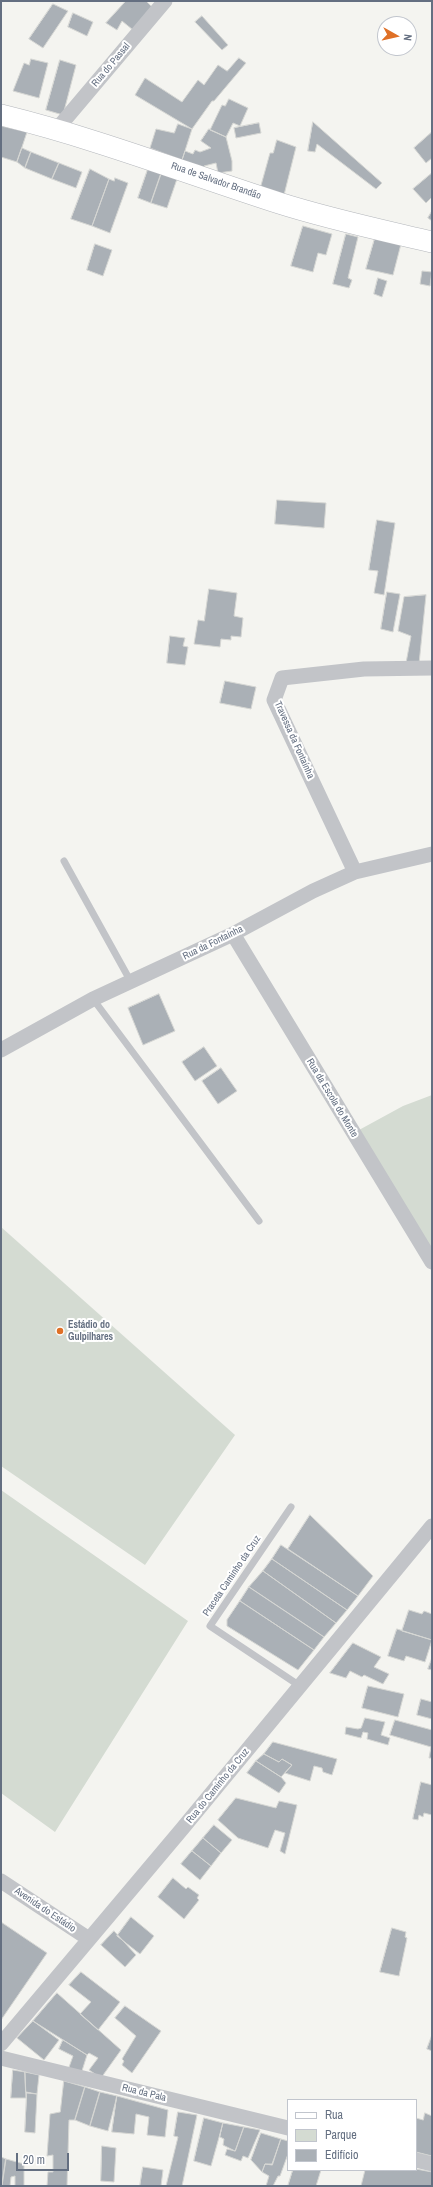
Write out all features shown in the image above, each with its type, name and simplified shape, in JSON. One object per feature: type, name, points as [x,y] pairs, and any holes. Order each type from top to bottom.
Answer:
[{"type":"main road","name":"Rua de Salvador Brandão","points":[[1,115],[57,129],[280,203],[348,223],[432,242]]},
{"type":"street","name":"Rua do Passal","points":[[57,129],[164,1]]},
{"type":"street","name":"Travessa da Fontaínha","points":[[356,872],[274,700],[282,678],[364,669],[432,668]]},
{"type":"street","name":"Rua da Fontaínha","points":[[1,1050],[93,999],[233,934],[313,891],[356,872],[432,854]]},
{"type":"street","name":"Rua da Escola do Monte","points":[[233,934],[432,1262]]},
{"type":"street","name":"Rua do Caminho da Cruz","points":[[1,2044],[432,1526]]},
{"type":"street","name":"Avenida do Estádio","points":[[1,1881],[89,1939]]},
{"type":"street","name":"Rua da Pala","points":[[1,2058],[287,2128]]},
{"type":"street","points":[[417,2160],[432,2164]]},
{"type":"lane","points":[[64,861],[131,982]]},
{"type":"lane","points":[[93,999],[259,1221]]},
{"type":"lane","name":"Praceta Caminho da Cruz","points":[[291,1506],[210,1626],[300,1686]]},
{"type":"green space","points":[[432,1095],[432,1249],[359,1130],[403,1106]]},
{"type":"green space","name":"Estádio do Gulpilhares","points":[[1,1227],[235,1435],[145,1565],[1,1466]]},
{"type":"green space","points":[[1,1490],[188,1621],[55,1832],[1,1793]]},
{"type":"building","points":[[126,1],[146,1],[153,8],[133,30],[122,21],[117,30],[106,23]]},
{"type":"building","points":[[53,4],[68,11],[43,48],[29,39]]},
{"type":"building","points":[[73,13],[93,22],[87,36],[68,27]]},
{"type":"building","points":[[202,16],[228,45],[222,50],[195,22]]},
{"type":"building","points":[[239,58],[246,63],[214,101],[212,101],[192,129],[135,95],[145,78],[182,102],[198,80],[204,85],[218,65],[227,71]]},
{"type":"building","points":[[31,59],[48,63],[39,98],[13,91],[24,63],[29,65]]},
{"type":"building","points":[[60,60],[76,65],[63,115],[46,110]]},
{"type":"building","points":[[229,99],[248,108],[240,126],[233,123],[226,137],[210,130],[222,105],[225,106]]},
{"type":"building","points":[[313,122],[382,183],[376,189],[317,144],[315,152],[308,151]]},
{"type":"building","points":[[259,123],[261,133],[236,138],[234,128]]},
{"type":"building","points":[[178,124],[192,129],[182,160],[150,148],[156,129],[174,133]]},
{"type":"building","points":[[1,126],[27,132],[17,162],[1,157]]},
{"type":"building","points":[[209,129],[226,137],[232,161],[232,171],[218,173],[216,163],[204,166],[205,169],[182,160],[185,151],[193,154],[195,150],[200,152],[211,148],[201,141]]},
{"type":"building","points":[[432,132],[432,158],[426,163],[414,148]]},
{"type":"building","points":[[277,140],[296,147],[284,195],[260,189],[270,153],[273,153]]},
{"type":"building","points":[[22,148],[31,152],[25,168],[17,162]]},
{"type":"building","points":[[31,152],[59,163],[52,179],[25,168]]},
{"type":"building","points":[[59,163],[82,172],[76,188],[52,179]]},
{"type":"building","points":[[90,169],[109,179],[92,226],[71,219]]},
{"type":"building","points":[[148,169],[161,174],[151,203],[138,198]]},
{"type":"building","points":[[432,173],[432,197],[426,203],[413,189]]},
{"type":"building","points":[[161,174],[177,179],[167,208],[151,203]]},
{"type":"building","points":[[115,178],[128,183],[110,233],[92,226],[109,179],[114,181]]},
{"type":"building","points":[[432,211],[432,221],[428,218]]},
{"type":"building","points":[[303,226],[332,234],[326,255],[318,253],[313,272],[291,266]]},
{"type":"building","points":[[346,234],[358,237],[348,278],[352,280],[349,288],[333,284]]},
{"type":"building","points":[[375,238],[401,244],[393,275],[366,269]]},
{"type":"building","points":[[95,244],[112,250],[103,276],[87,270]]},
{"type":"building","points":[[422,271],[432,272],[430,286],[420,284]]},
{"type":"building","points":[[378,278],[387,281],[382,297],[374,294]]},
{"type":"building","points":[[277,500],[326,503],[324,528],[275,524]]},
{"type":"building","points":[[377,520],[395,523],[384,595],[374,593],[378,571],[369,570]]},
{"type":"building","points":[[209,589],[237,593],[234,616],[243,618],[241,637],[231,636],[231,640],[221,639],[220,647],[194,644],[198,620],[204,621]]},
{"type":"building","points":[[387,592],[400,594],[393,632],[381,629]]},
{"type":"building","points":[[426,595],[419,664],[406,663],[411,636],[398,631],[404,597]]},
{"type":"building","points":[[170,636],[185,638],[183,646],[188,647],[185,665],[167,663]]},
{"type":"building","points":[[225,681],[256,687],[251,709],[220,703]]},
{"type":"building","points":[[159,994],[175,1031],[143,1045],[128,1008]]},
{"type":"building","points":[[204,1047],[217,1066],[195,1081],[182,1062]]},
{"type":"building","points":[[221,1068],[237,1091],[218,1104],[202,1081]]},
{"type":"building","points":[[310,1515],[373,1576],[358,1596],[288,1549]]},
{"type":"building","points":[[281,1545],[358,1596],[347,1610],[272,1559]]},
{"type":"building","points":[[272,1559],[347,1610],[336,1623],[263,1571]]},
{"type":"building","points":[[263,1571],[336,1623],[324,1637],[249,1587]]},
{"type":"building","points":[[249,1587],[324,1637],[314,1650],[240,1601]]},
{"type":"building","points":[[240,1601],[314,1650],[298,1670],[227,1626],[227,1620]]},
{"type":"building","points":[[409,1610],[422,1614],[424,1611],[432,1614],[432,1640],[402,1631]]},
{"type":"building","points":[[397,1629],[432,1640],[425,1662],[406,1656],[404,1661],[388,1656]]},
{"type":"building","points":[[353,1643],[381,1657],[374,1667],[389,1674],[383,1684],[364,1675],[362,1677],[350,1671],[346,1678],[330,1673]]},
{"type":"building","points":[[432,1658],[432,1670],[428,1669]]},
{"type":"building","points":[[368,1686],[404,1694],[398,1717],[362,1708]]},
{"type":"building","points":[[421,1699],[432,1702],[432,1719],[417,1715]]},
{"type":"building","points":[[365,1718],[385,1722],[381,1735],[390,1738],[388,1745],[367,1739],[368,1733],[363,1732],[361,1738],[345,1734],[346,1727],[361,1728]]},
{"type":"building","points":[[395,1720],[432,1730],[432,1758],[429,1758],[431,1747],[390,1735]]},
{"type":"building","points":[[273,1742],[337,1759],[332,1775],[323,1772],[322,1768],[314,1766],[310,1781],[285,1773],[292,1765],[282,1759],[279,1762],[264,1754]]},
{"type":"building","points":[[264,1754],[279,1762],[282,1759],[292,1765],[281,1777],[256,1761]]},
{"type":"building","points":[[256,1761],[281,1777],[286,1783],[279,1793],[247,1773]]},
{"type":"building","points":[[421,1782],[432,1785],[432,1815],[424,1813],[423,1817],[419,1815],[418,1820],[413,1819]]},
{"type":"building","points":[[236,1798],[276,1808],[279,1801],[297,1805],[285,1854],[280,1851],[285,1833],[275,1830],[268,1848],[238,1838],[218,1820]]},
{"type":"building","points":[[214,1825],[232,1840],[221,1853],[203,1838]]},
{"type":"building","points":[[203,1838],[221,1853],[211,1866],[192,1851]]},
{"type":"building","points":[[192,1851],[211,1866],[200,1880],[181,1864]]},
{"type":"building","points":[[173,1878],[186,1889],[188,1887],[199,1895],[197,1898],[199,1900],[184,1919],[158,1897]]},
{"type":"building","points":[[131,1917],[154,1936],[140,1954],[117,1936]]},
{"type":"building","points":[[1,1922],[47,1953],[1,2020]]},
{"type":"building","points":[[392,1928],[406,1932],[405,1937],[407,1938],[399,1976],[380,1972]]},
{"type":"building","points":[[114,1931],[136,1955],[125,1967],[101,1945]]},
{"type":"building","points":[[81,1972],[120,2002],[98,2030],[80,2014],[91,2002],[69,1985]]},
{"type":"building","points":[[57,1993],[121,2050],[101,2078],[89,2070],[98,2058],[89,2053],[87,2055],[33,2021]]},
{"type":"building","points":[[125,2006],[161,2031],[132,2073],[122,2065],[124,2061],[122,2059],[136,2036],[115,2018]]},
{"type":"building","points":[[33,2021],[59,2040],[44,2060],[17,2038]]},
{"type":"building","points":[[432,2035],[432,2051],[427,2049]]},
{"type":"building","points":[[63,2040],[87,2055],[81,2074],[68,2070],[73,2056],[59,2049]]},
{"type":"building","points":[[13,2070],[25,2072],[26,2098],[11,2098]]},
{"type":"building","points":[[25,2072],[39,2075],[37,2094],[26,2092]]},
{"type":"building","points":[[64,2081],[85,2087],[75,2120],[69,2120],[67,2186],[47,2186],[48,2172],[53,2172],[53,2155],[47,2156],[50,2114],[60,2112]]},
{"type":"building","points":[[85,2087],[100,2092],[90,2126],[75,2120]]},
{"type":"building","points":[[100,2092],[117,2096],[108,2131],[90,2126]]},
{"type":"building","points":[[27,2093],[37,2094],[35,2133],[25,2132]]},
{"type":"building","points":[[117,2096],[168,2110],[165,2137],[147,2135],[149,2117],[136,2114],[134,2134],[112,2132]]},
{"type":"building","points":[[178,2112],[197,2115],[182,2186],[166,2186],[178,2137],[174,2136]]},
{"type":"building","points":[[425,2113],[432,2116],[432,2156],[417,2152],[417,2118],[423,2120]]},
{"type":"building","points":[[204,2118],[223,2123],[211,2166],[194,2161]]},
{"type":"building","points":[[223,2123],[244,2127],[235,2151],[223,2145],[224,2139],[220,2137]]},
{"type":"building","points":[[244,2127],[260,2130],[248,2158],[243,2156],[241,2161],[225,2155],[227,2149],[235,2151]]},
{"type":"building","points":[[261,2133],[281,2139],[272,2164],[265,2164],[262,2172],[251,2160]]},
{"type":"building","points":[[281,2139],[287,2141],[287,2157],[280,2176],[278,2176],[273,2186],[266,2186],[269,2176],[262,2172],[265,2164],[272,2165]]},
{"type":"building","points":[[102,2146],[116,2148],[114,2182],[101,2181]]},
{"type":"building","points":[[1,2157],[6,2159],[2,2186],[1,2186]]},
{"type":"building","points":[[6,2159],[24,2164],[24,2186],[15,2186],[15,2176],[11,2177],[10,2186],[2,2186]]},
{"type":"building","points":[[143,2167],[163,2170],[161,2186],[140,2186]]},
{"type":"building","points":[[417,2169],[432,2172],[432,2186],[361,2186],[365,2171],[417,2171]]},
{"type":"building","points":[[293,2171],[321,2171],[316,2186],[288,2186]]},
{"type":"place","name":"Estádio do Gulpilhares","points":[[60,1331]]}]
